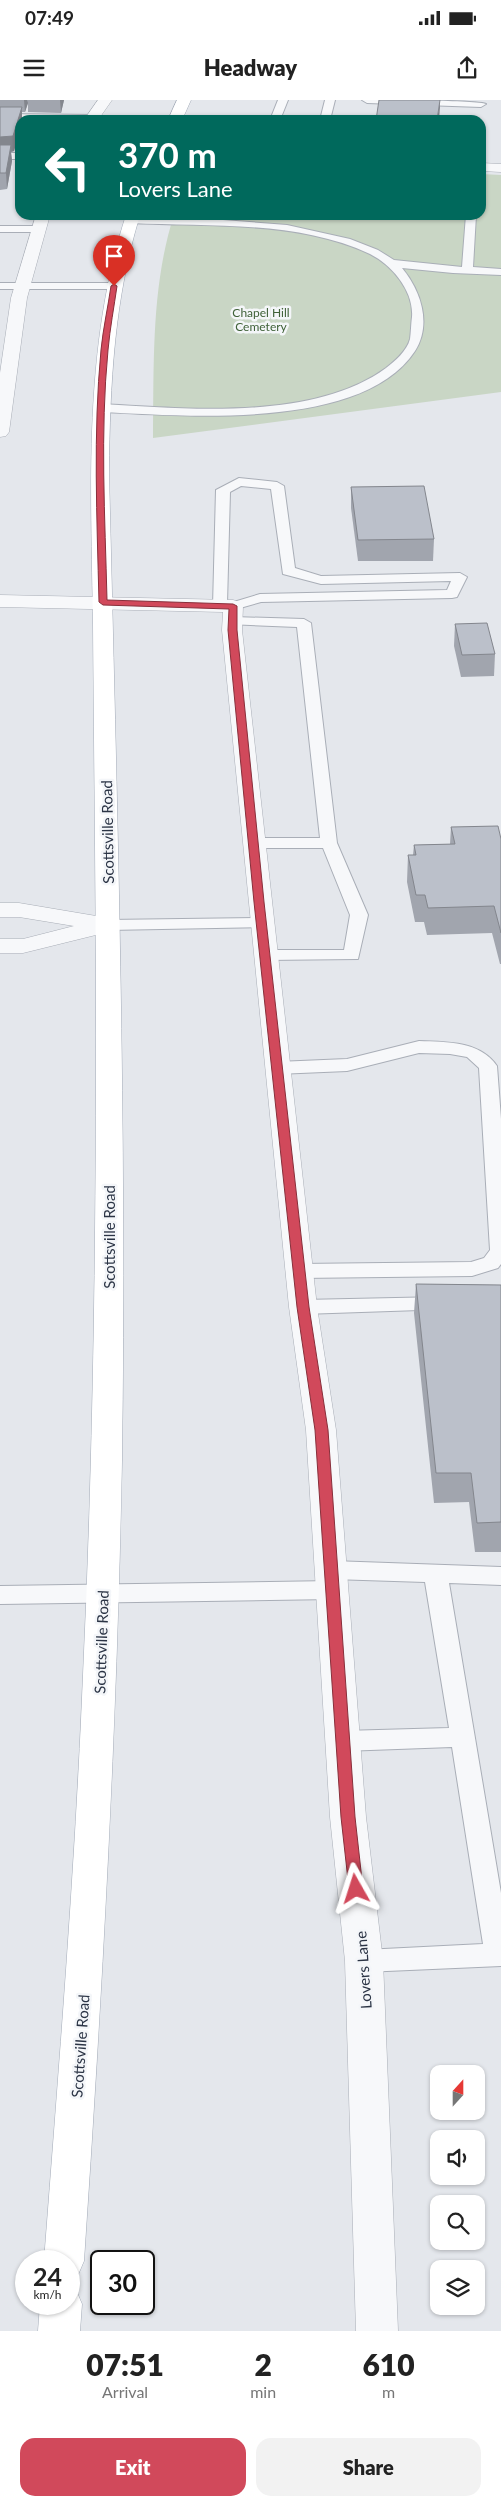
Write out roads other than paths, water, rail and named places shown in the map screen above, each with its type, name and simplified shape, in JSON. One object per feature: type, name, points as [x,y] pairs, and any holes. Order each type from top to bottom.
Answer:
[{"type":"main road","points":[[177,115],[184,100]]},
{"type":"main road","name":"Scottsville Road","points":[[65,2250],[88,1931],[103,1593],[109,1319],[108,925],[100,472],[102,408],[105,350],[114,286],[131,220]]},
{"type":"main road","points":[[59,2331],[60,2315]]},
{"type":"street","points":[[95,115],[105,100]]},
{"type":"street","points":[[486,167],[501,168]]},
{"type":"street","points":[[0,426],[3,379],[22,286],[40,222]]},
{"type":"street","points":[[0,601],[103,602],[229,611]]},
{"type":"street","name":"Lovers Lane","points":[[229,611],[303,1307],[321,1430],[348,1817],[364,1961],[377,2331]]},
{"type":"street","points":[[0,910],[19,910],[108,925]]},
{"type":"street","points":[[0,946],[23,946],[108,925]]},
{"type":"lane","points":[[277,115],[283,100]]},
{"type":"lane","points":[[326,115],[330,100]]},
{"type":"lane","points":[[367,100],[481,105]]},
{"type":"lane","points":[[0,117],[15,117]]},
{"type":"lane","points":[[0,122],[15,122]]},
{"type":"lane","points":[[0,156],[15,156]]},
{"type":"lane","points":[[163,220],[239,225],[300,232],[361,247],[391,262],[501,272]]},
{"type":"lane","points":[[467,270],[471,220]]},
{"type":"lane","points":[[0,229],[40,222]]},
{"type":"lane","points":[[102,408],[185,412],[258,411],[325,399],[379,379],[392,372],[408,355],[418,330],[418,314],[411,290],[391,262]]},
{"type":"lane","points":[[0,286],[114,286]]},
{"type":"lane","points":[[239,482],[278,486],[288,571],[321,580],[460,577],[452,594],[260,598],[229,611],[223,490],[239,482]]},
{"type":"lane","points":[[229,611],[304,623],[329,843],[359,915],[352,955],[266,955]]},
{"type":"lane","points":[[254,843],[329,843]]},
{"type":"lane","points":[[108,925],[262,923]]},
{"type":"lane","points":[[277,1068],[347,1065],[419,1047],[450,1048],[473,1053],[488,1066],[500,1250],[491,1262],[472,1269],[300,1271]]},
{"type":"lane","points":[[303,1307],[459,1304]]},
{"type":"lane","points":[[0,1595],[103,1593],[436,1575],[501,1576]]},
{"type":"lane","points":[[364,1961],[500,1955],[436,1575]]},
{"type":"lane","points":[[343,1741],[462,1737]]},
{"type":"park label","name":"Chapel Hill Cemetery","points":[[261,319]]}]
